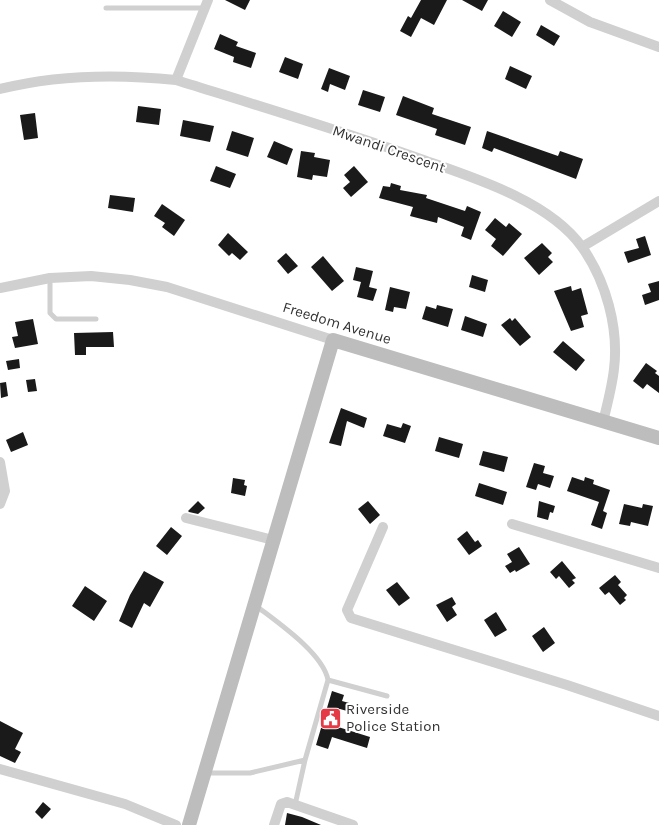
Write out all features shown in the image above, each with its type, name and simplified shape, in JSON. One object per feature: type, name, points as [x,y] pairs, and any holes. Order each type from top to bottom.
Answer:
[{"type":"main road","name":"Freedom Avenue","points":[[333,340],[659,438]]},
{"type":"main road","points":[[189,825],[203,773],[333,340]]},
{"type":"street","points":[[550,0],[590,22],[659,47]]},
{"type":"street","points":[[176,80],[206,4]]},
{"type":"street","name":"Mwandi Crescent","points":[[0,89],[17,85],[86,77],[151,77],[176,80],[375,142],[494,186],[527,202],[549,216],[582,246],[606,295],[612,319],[614,369],[603,422]]},
{"type":"street","points":[[582,246],[659,201]]},
{"type":"street","name":"Freedom Avenue","points":[[0,288],[50,278],[91,276],[130,280],[167,287],[333,340]]},
{"type":"street","points":[[0,462],[5,490],[0,504]]},
{"type":"street","points":[[186,518],[273,540]]},
{"type":"street","points":[[512,524],[659,568]]},
{"type":"street","points":[[383,527],[347,610],[351,618],[567,684],[659,716]]},
{"type":"street","points":[[0,768],[125,804],[176,825]]},
{"type":"street","points":[[274,825],[281,804],[287,802],[340,823],[353,825]]},
{"type":"lane","points":[[106,8],[206,4]]},
{"type":"lane","points":[[50,278],[50,312],[52,316],[56,319],[96,319]]},
{"type":"lane","points":[[254,604],[298,640],[314,656],[326,672],[328,680],[305,760],[295,805]]},
{"type":"lane","points":[[328,680],[387,696]]},
{"type":"lane","points":[[203,773],[250,773],[305,760]]},
{"type":"building","points":[[225,0],[250,0],[245,10]]},
{"type":"building","points":[[421,0],[447,0],[434,25],[421,18],[411,37],[400,31],[408,16],[411,18]]},
{"type":"building","points":[[462,0],[488,0],[482,11]]},
{"type":"building","points":[[503,11],[521,22],[512,37],[494,26]]},
{"type":"building","points":[[541,25],[560,36],[554,46],[536,35]]},
{"type":"building","points":[[220,34],[238,42],[236,46],[256,53],[251,68],[233,62],[234,57],[214,49]]},
{"type":"building","points":[[285,57],[303,64],[298,79],[279,72]]},
{"type":"building","points":[[510,66],[532,76],[526,89],[505,79]]},
{"type":"building","points":[[329,68],[350,76],[345,90],[330,84],[328,92],[321,89]]},
{"type":"building","points":[[363,90],[385,97],[380,112],[358,105]]},
{"type":"building","points":[[403,96],[434,108],[432,114],[471,127],[465,145],[435,135],[437,129],[396,115]]},
{"type":"building","points":[[138,106],[161,109],[159,125],[136,122]]},
{"type":"building","points":[[35,113],[38,138],[24,140],[20,115]]},
{"type":"building","points":[[183,120],[214,126],[210,142],[180,136]]},
{"type":"building","points":[[232,131],[254,138],[248,157],[226,150]]},
{"type":"building","points":[[487,131],[558,156],[560,151],[583,159],[576,179],[494,148],[492,152],[482,148]]},
{"type":"building","points":[[274,141],[293,149],[287,165],[267,157]]},
{"type":"building","points":[[301,151],[315,153],[314,157],[330,160],[327,177],[313,175],[312,180],[297,177]]},
{"type":"building","points":[[216,166],[236,174],[230,188],[210,181]]},
{"type":"building","points":[[354,166],[368,182],[351,197],[343,188],[350,182],[344,175]]},
{"type":"building","points":[[391,183],[401,186],[400,190],[427,195],[426,198],[465,211],[467,206],[481,212],[471,240],[461,236],[464,227],[438,217],[437,223],[410,216],[413,207],[379,198],[383,186],[390,187]]},
{"type":"building","points":[[110,195],[135,198],[133,212],[108,208]]},
{"type":"building","points":[[162,204],[185,220],[174,236],[162,227],[165,223],[154,216]]},
{"type":"building","points":[[495,218],[506,227],[509,223],[522,234],[503,256],[491,246],[496,239],[485,230]]},
{"type":"building","points":[[228,233],[248,252],[240,260],[232,253],[229,256],[218,245]]},
{"type":"building","points":[[645,236],[651,255],[628,263],[624,252],[639,248],[636,239]]},
{"type":"building","points":[[542,243],[552,253],[548,257],[553,262],[539,275],[524,258]]},
{"type":"building","points":[[286,253],[298,266],[288,274],[277,261]]},
{"type":"building","points":[[323,256],[344,281],[332,291],[311,267]]},
{"type":"building","points":[[356,267],[373,271],[369,287],[377,289],[373,301],[357,297],[361,282],[353,280]]},
{"type":"building","points":[[472,275],[488,280],[485,292],[469,287]]},
{"type":"building","points":[[659,281],[659,300],[645,305],[642,295],[651,292],[648,284]]},
{"type":"building","points":[[571,286],[572,291],[581,288],[588,314],[581,316],[584,327],[571,331],[554,291]]},
{"type":"building","points":[[390,287],[410,292],[406,309],[394,307],[393,312],[385,310]]},
{"type":"building","points":[[437,305],[453,309],[448,327],[422,319],[426,306],[436,309]]},
{"type":"building","points":[[465,316],[487,324],[483,337],[461,330]]},
{"type":"building","points":[[510,318],[512,321],[515,318],[531,337],[520,346],[501,325]]},
{"type":"building","points":[[33,319],[38,344],[15,348],[12,337],[18,336],[15,322]]},
{"type":"building","points":[[113,332],[114,347],[86,347],[86,355],[75,355],[74,333]]},
{"type":"building","points":[[563,341],[585,360],[576,371],[553,352]]},
{"type":"building","points":[[19,359],[20,368],[8,370],[6,361]]},
{"type":"building","points":[[646,363],[657,371],[655,373],[659,376],[659,393],[647,384],[643,389],[633,381]]},
{"type":"building","points":[[35,379],[37,391],[28,392],[26,380]]},
{"type":"building","points":[[6,382],[8,396],[1,398],[0,383]]},
{"type":"building","points":[[341,408],[367,418],[364,428],[347,421],[341,446],[329,443]]},
{"type":"building","points":[[403,423],[411,426],[405,443],[383,436],[387,424],[401,428]]},
{"type":"building","points":[[23,432],[28,445],[11,452],[6,440]]},
{"type":"building","points":[[439,437],[463,444],[459,458],[435,451]]},
{"type":"building","points":[[483,451],[508,457],[504,472],[479,465]]},
{"type":"building","points":[[534,463],[545,466],[543,473],[554,476],[550,488],[538,484],[536,490],[526,487]]},
{"type":"building","points":[[572,477],[584,481],[585,477],[594,480],[593,484],[610,490],[603,511],[607,513],[602,529],[591,525],[599,502],[567,491]]},
{"type":"building","points":[[233,478],[245,480],[244,485],[247,486],[245,496],[231,493]]},
{"type":"building","points":[[479,483],[507,492],[503,505],[475,496]]},
{"type":"building","points":[[198,501],[205,508],[198,514],[189,512],[188,511]]},
{"type":"building","points":[[368,501],[380,515],[370,524],[358,509]]},
{"type":"building","points":[[539,501],[555,506],[553,513],[550,512],[548,520],[537,517]]},
{"type":"building","points":[[624,504],[642,508],[643,504],[653,506],[648,526],[631,522],[630,526],[619,524]]},
{"type":"building","points":[[171,527],[182,536],[167,555],[156,546]]},
{"type":"building","points":[[467,531],[475,542],[478,540],[482,546],[469,555],[457,539]]},
{"type":"building","points":[[519,547],[530,564],[516,572],[515,570],[510,573],[505,566],[512,562],[507,554]]},
{"type":"building","points":[[562,561],[576,578],[572,580],[575,583],[569,588],[559,576],[556,579],[550,572]]},
{"type":"building","points":[[144,571],[164,582],[150,607],[144,603],[132,628],[119,621],[130,595]]},
{"type":"building","points":[[615,575],[621,582],[618,585],[627,595],[624,598],[626,600],[620,605],[609,592],[605,595],[599,588]]},
{"type":"building","points":[[397,582],[410,598],[399,606],[386,590]]},
{"type":"building","points":[[85,586],[107,601],[94,621],[72,606]]},
{"type":"building","points":[[452,597],[456,604],[452,607],[457,615],[447,622],[436,605]]},
{"type":"building","points":[[496,612],[507,630],[495,637],[484,620]]},
{"type":"building","points":[[544,627],[555,643],[543,652],[532,636]]},
{"type":"building","name":"Riverside Police Station","points":[[332,691],[344,695],[342,701],[349,703],[347,711],[340,709],[335,726],[370,737],[367,748],[332,737],[328,749],[316,745]]},
{"type":"building","points":[[0,721],[23,733],[15,749],[21,752],[15,763],[0,756]]},
{"type":"building","points":[[43,802],[51,809],[42,819],[35,812]]},
{"type":"building","points":[[287,813],[302,817],[321,825],[285,825]]},
{"type":"place","name":"Riverside Police Station","points":[[330,718]]}]
